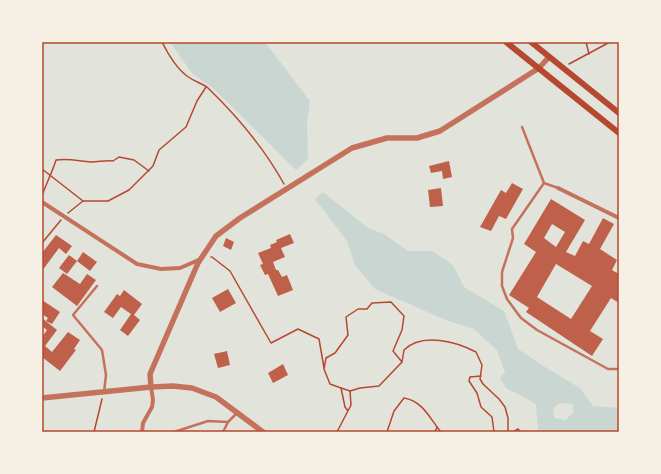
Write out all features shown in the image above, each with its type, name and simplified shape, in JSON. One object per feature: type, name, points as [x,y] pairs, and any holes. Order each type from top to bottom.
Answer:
[{"type":"main road","points":[[506,42],[619,133]]},
{"type":"main road","points":[[531,42],[619,113]]},
{"type":"street","points":[[142,432],[143,423],[152,408],[153,400],[150,374],[201,259],[216,236],[240,218],[352,148],[387,138],[417,138],[440,131],[539,68],[549,57]]},
{"type":"street","points":[[558,188],[619,218]]},
{"type":"street","points":[[42,202],[137,264],[161,269],[180,268],[201,259]]},
{"type":"street","points":[[42,398],[151,387],[173,386],[192,388],[216,397],[263,432]]},
{"type":"lane","points":[[522,127],[544,183],[558,188]]},
{"type":"lane","points":[[544,183],[512,229],[513,238],[502,272],[502,286],[507,299],[521,318],[537,330],[608,368],[619,369]]},
{"type":"lane","points":[[97,286],[73,315],[102,350],[106,375],[104,392]]},
{"type":"lane","points":[[223,432],[228,422],[238,412]]},
{"type":"lane","points":[[174,432],[208,421],[228,422]]},
{"type":"path","points":[[162,42],[170,57],[186,76],[206,87],[244,127],[268,159],[286,190]]},
{"type":"path","points":[[586,42],[589,54]]},
{"type":"path","points":[[563,68],[610,42]]},
{"type":"path","points":[[42,169],[82,201],[108,201],[129,190],[149,171],[153,166],[159,150],[186,127],[197,101],[206,87]]},
{"type":"path","points":[[42,196],[56,160],[66,158],[92,162],[106,160],[113,161],[119,157],[134,160],[149,171]]},
{"type":"path","points":[[42,243],[65,216],[82,201]]},
{"type":"path","points":[[201,259],[212,256],[230,271],[271,344],[298,329],[319,339],[324,369],[330,384],[341,388],[350,390],[379,386],[402,362],[404,350],[407,346],[421,342],[445,341],[476,352],[482,365],[480,379],[505,407],[508,418],[508,432]]},
{"type":"path","points":[[324,369],[326,358],[335,353],[348,335],[346,317],[358,309],[367,309],[372,303],[391,302],[404,316],[402,330],[393,351],[402,362]]},
{"type":"path","points":[[481,376],[470,377],[469,381],[477,393],[481,407],[492,417],[494,432]]},
{"type":"path","points":[[341,388],[345,407],[348,411]]},
{"type":"path","points":[[336,432],[351,405],[350,390]]},
{"type":"path","points":[[94,432],[104,392]]},
{"type":"path","points":[[387,432],[394,412],[404,398],[410,399],[425,410],[441,432]]},
{"type":"path","points":[[435,432],[437,427]]},
{"type":"path","points":[[513,432],[518,429],[521,432]]},
{"type":"shaded area","points":[[42,42],[619,42],[619,432],[42,432]]},
{"type":"shaded area","points":[[170,42],[265,42],[310,101],[307,122],[308,159],[296,170],[214,89],[192,73]]},
{"type":"shaded area","points":[[323,192],[368,228],[384,234],[408,251],[432,251],[453,265],[464,287],[504,311],[518,349],[580,388],[593,406],[619,408],[619,432],[544,432],[538,430],[536,404],[506,388],[500,378],[505,372],[497,350],[474,329],[448,321],[375,289],[355,265],[347,241],[315,199]],"holes":[[[560,403],[573,404],[573,413],[565,420],[554,418],[553,408]]]},
{"type":"building","points":[[449,161],[452,177],[443,179],[442,171],[431,173],[429,166]]},
{"type":"building","points":[[512,183],[523,189],[506,219],[499,216],[491,231],[480,227],[501,190],[506,193]]},
{"type":"building","points":[[441,188],[443,206],[430,207],[428,190]]},
{"type":"building","points":[[551,199],[585,220],[566,252],[575,256],[583,241],[589,244],[603,218],[614,224],[600,249],[617,260],[612,270],[619,274],[619,303],[611,298],[590,331],[603,339],[592,356],[526,312],[529,308],[509,295],[536,252],[524,244]],"holes":[[[552,224],[565,232],[556,247],[544,238]],[[556,264],[592,286],[571,319],[537,297]]]},
{"type":"building","points":[[290,234],[294,243],[281,248],[285,257],[273,262],[276,270],[278,270],[282,277],[287,275],[293,290],[278,296],[268,274],[265,275],[260,265],[263,264],[258,253],[271,248],[270,245],[277,242],[276,240]]},
{"type":"building","points":[[56,235],[72,246],[66,254],[59,248],[42,271],[42,253]]},
{"type":"building","points":[[226,238],[234,242],[231,250],[223,246]]},
{"type":"building","points":[[83,252],[97,262],[90,271],[77,261]]},
{"type":"building","points":[[69,255],[77,261],[67,274],[59,268]]},
{"type":"building","points":[[63,273],[80,284],[87,274],[96,280],[77,306],[52,287]]},
{"type":"building","points":[[228,289],[236,303],[220,312],[212,298]]},
{"type":"building","points":[[124,290],[142,304],[134,315],[140,320],[128,336],[120,330],[131,314],[121,307],[113,318],[104,312],[117,294],[120,296]]},
{"type":"building","points":[[42,300],[60,312],[52,324],[46,321],[48,318],[42,314]]},
{"type":"building","points":[[42,318],[57,330],[45,346],[52,352],[68,332],[80,340],[74,349],[76,350],[60,371],[42,357],[42,337],[47,330],[42,326]]},
{"type":"building","points":[[227,351],[230,365],[218,368],[214,354]]},
{"type":"building","points":[[283,364],[288,375],[273,383],[268,373]]}]
